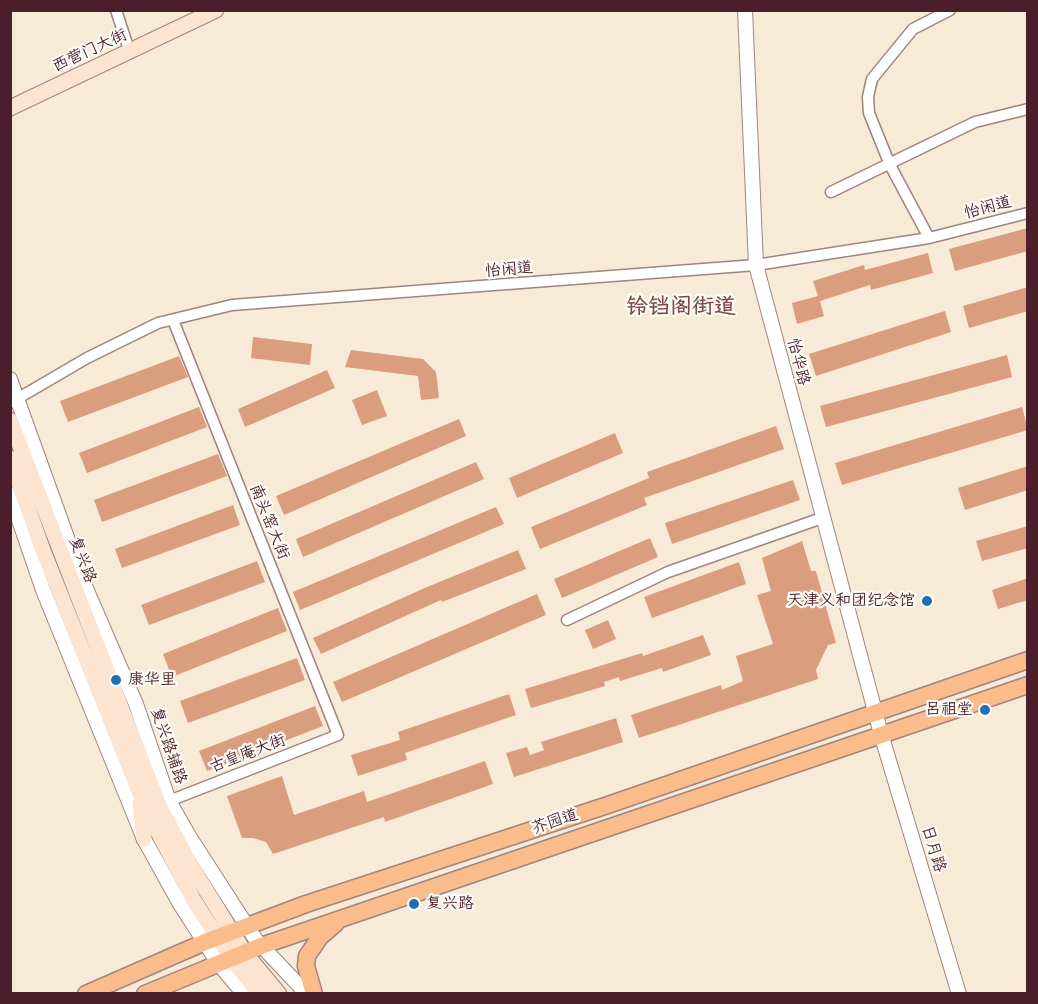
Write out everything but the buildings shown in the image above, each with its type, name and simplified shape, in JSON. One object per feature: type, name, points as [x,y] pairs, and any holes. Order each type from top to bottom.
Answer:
[{"type":"main road","name":"西营门大街","points":[[10,108],[130,53],[216,10]]},
{"type":"main road","name":"复兴路","points":[[10,420],[158,803],[225,934],[231,958],[260,993]]},
{"type":"main road","name":"复兴路","points":[[10,458],[44,553],[141,797],[188,889],[225,934]]},
{"type":"main road","name":"芥园道","points":[[86,993],[225,934],[1028,660]]},
{"type":"main road","name":"芥园道","points":[[145,993],[261,946],[352,914],[1028,685]]},
{"type":"main road","points":[[141,797],[140,821],[144,839]]},
{"type":"main road","points":[[314,993],[306,966],[312,947],[334,925],[352,914]]},
{"type":"main road","name":"复兴路","points":[[231,958],[279,993]]},
{"type":"street","points":[[116,10],[130,53]]},
{"type":"street","name":"怡华路","points":[[746,10],[756,266],[876,713]]},
{"type":"street","points":[[929,238],[890,165],[869,113],[868,98],[872,79],[913,29],[950,10]]},
{"type":"street","points":[[831,192],[975,122],[1028,109]]},
{"type":"street","name":"怡闲道","points":[[14,401],[87,357],[158,323],[232,305],[756,266],[929,238],[1028,213]]},
{"type":"street","name":"南头窑大街","points":[[173,320],[338,735]]},
{"type":"street","name":"复兴路辅路","points":[[10,379],[14,401],[81,579],[136,704],[169,801],[189,836],[225,934]]},
{"type":"street","name":"复兴路辅路","points":[[10,494],[43,590],[144,839],[225,934],[261,946],[307,993]]},
{"type":"street","points":[[567,620],[668,572],[822,518]]},
{"type":"street","name":"日月路","points":[[876,713],[959,993]]},
{"type":"street","name":"古皇庵大街","points":[[169,801],[338,735]]},
{"type":"street","points":[[231,958],[244,993]]},
{"type":"place","name":"天津义和团纪念馆","points":[[927,601]]},
{"type":"place","name":"康华里","points":[[116,680]]},
{"type":"place","name":"吕祖堂","points":[[985,710]]},
{"type":"place","name":"复兴路","points":[[414,904]]},
{"type":"district","name":"铃铛阁街道","points":[[681,307]]}]
